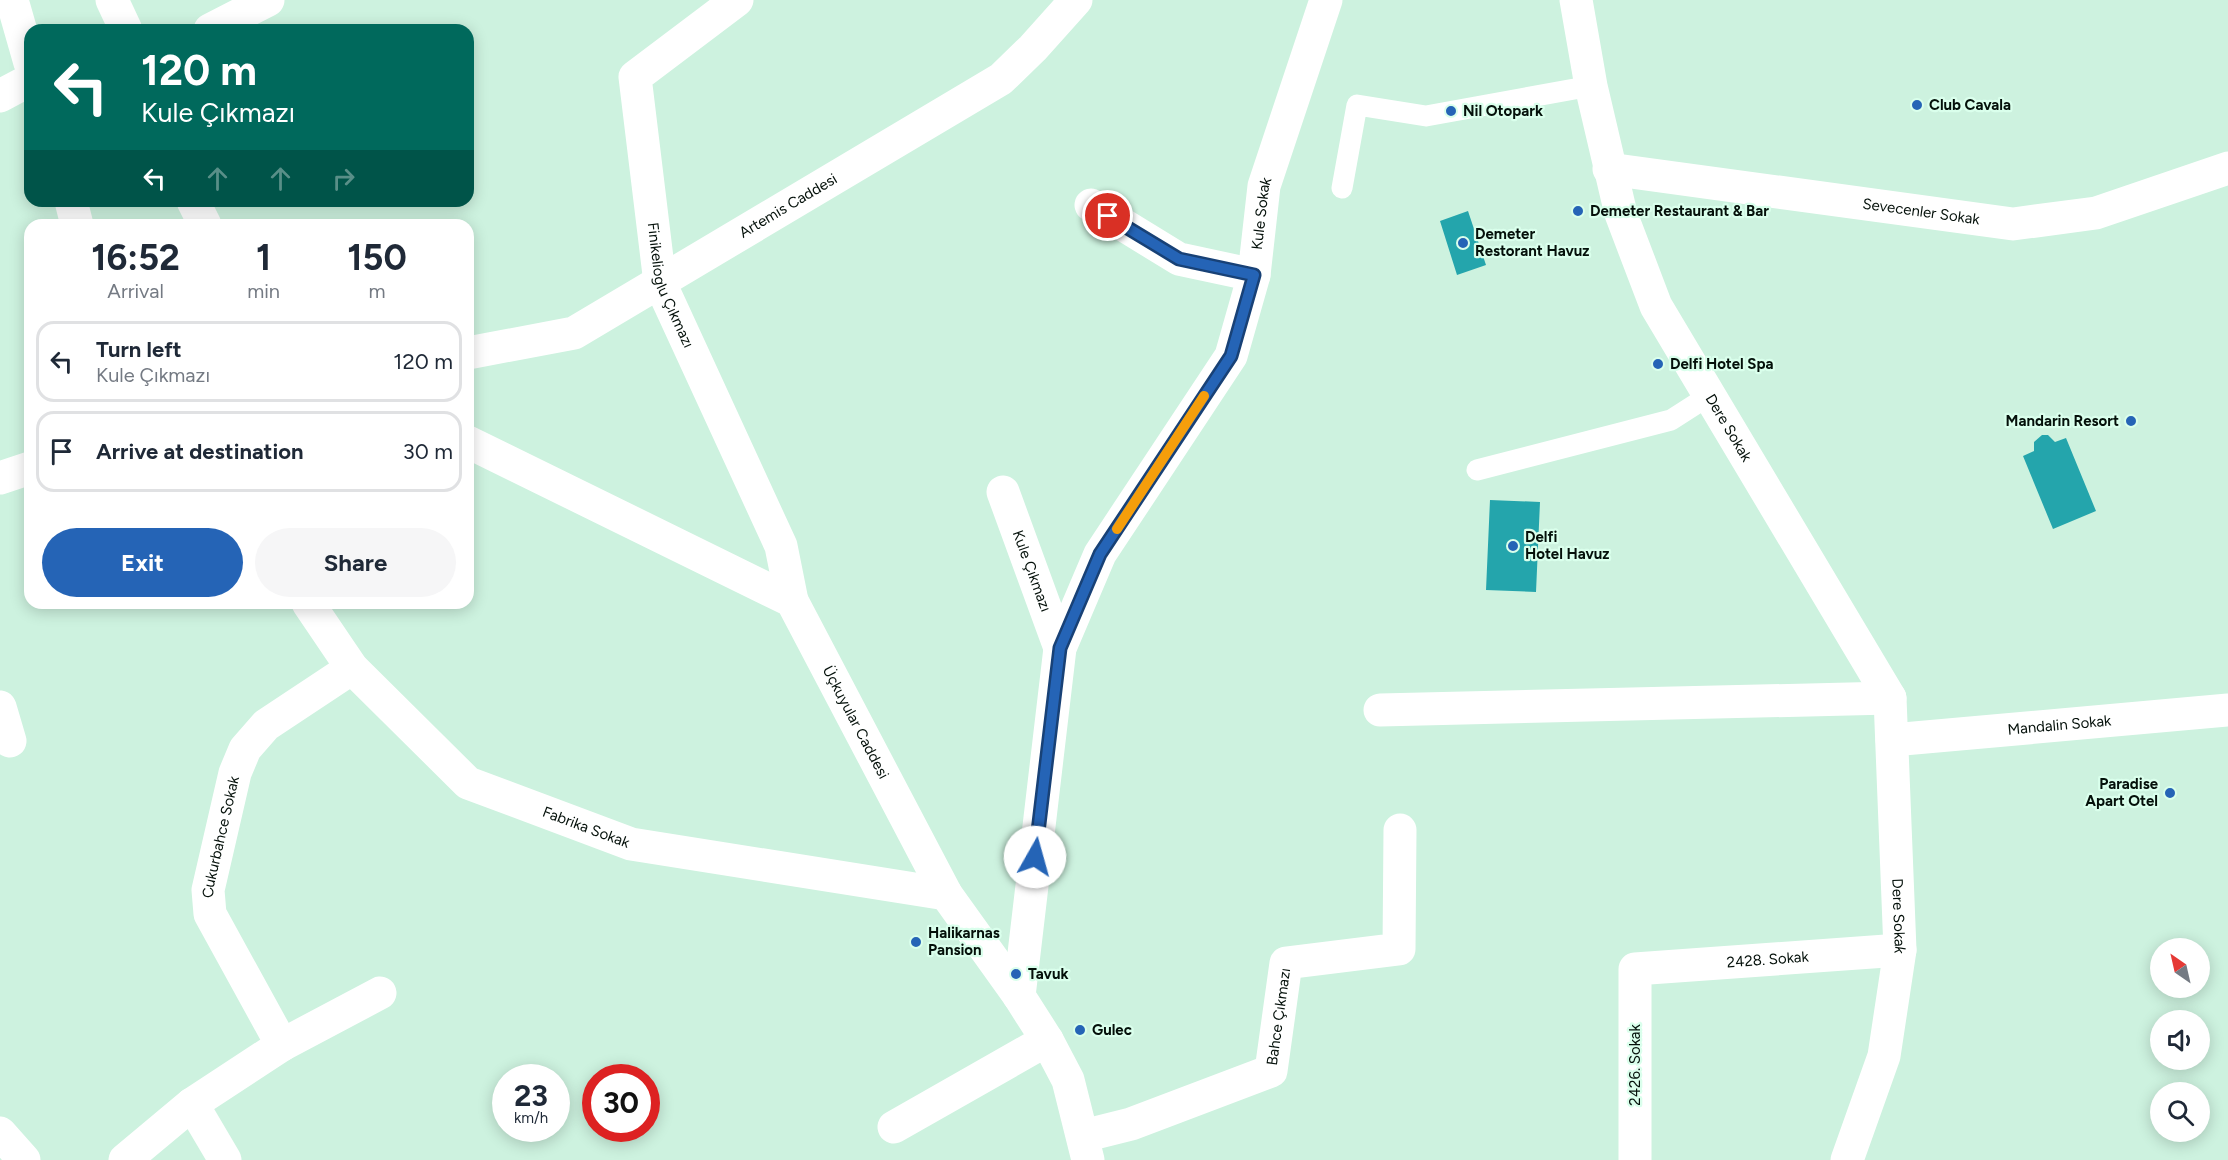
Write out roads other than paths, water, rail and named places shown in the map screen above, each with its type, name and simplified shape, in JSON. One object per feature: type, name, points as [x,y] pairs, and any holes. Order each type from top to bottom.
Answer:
[{"type":"street","points":[[12,0],[24,42]]},
{"type":"street","points":[[112,0],[123,24]]},
{"type":"street","points":[[222,24],[268,0]]},
{"type":"street","name":"Finikelioglu Çıkmazı","points":[[737,0],[635,76],[660,282],[782,546],[792,601]]},
{"type":"street","name":"Artemis Caddesi","points":[[474,352],[574,333],[1001,80],[1076,0]]},
{"type":"street","name":"Kule Sokak","points":[[1019,996],[1060,648],[1100,554],[1231,356],[1254,275],[1264,186],[1326,0]]},
{"type":"street","name":"Dere Sokak","points":[[1576,0],[1609,169],[1621,214],[1656,306],[1890,698],[1900,950],[1884,1056],[1847,1160]]},
{"type":"street","points":[[0,96],[24,83]]},
{"type":"street","name":"Sevecenler Sokak","points":[[1609,169],[2013,224],[2096,213],[2228,168]]},
{"type":"street","points":[[1091,205],[1179,259],[1254,275]]},
{"type":"street","points":[[474,445],[792,601]]},
{"type":"street","points":[[0,478],[24,470]]},
{"type":"street","name":"Kule Çıkmazı","points":[[1003,492],[1060,648]]},
{"type":"street","name":"Üçkuyular Caddesi","points":[[792,601],[946,894],[1019,996],[1047,1040],[1068,1080],[1085,1148]]},
{"type":"street","name":"Fabrika Sokak","points":[[312,609],[352,668],[468,783],[631,844],[946,894]]},
{"type":"street","name":"Cukurbahce Sokak","points":[[282,1045],[210,914],[208,890],[236,773],[245,748],[267,725],[352,668]]},
{"type":"street","points":[[1380,710],[1890,698]]},
{"type":"street","points":[[0,707],[10,741]]},
{"type":"street","name":"Mandalin Sokak","points":[[1892,741],[2228,710]]},
{"type":"street","name":"Bahce Çıkmazı","points":[[1085,1148],[1131,1124],[1271,1071],[1286,963],[1399,949],[1400,830]]},
{"type":"street","name":"2428. Sokak","points":[[1635,969],[1900,950]]},
{"type":"street","name":"2426. Sokak","points":[[1635,969],[1635,1160]]},
{"type":"street","points":[[125,1160],[192,1104],[282,1045],[380,993]]},
{"type":"street","points":[[894,1127],[1047,1040]]},
{"type":"street","points":[[192,1104],[225,1160]]},
{"type":"street","points":[[0,1133],[24,1160]]},
{"type":"lane","points":[[1342,188],[1357,105],[1426,116],[1591,86]]},
{"type":"lane","points":[[1477,470],[1671,420],[1710,395]]},
{"type":"water","name":"Demeter Restorant Havuz","points":[[1468,211],[1486,265],[1457,275],[1440,221]]},
{"type":"water","points":[[2042,435],[2048,435],[2055,442],[2066,438],[2096,511],[2053,529],[2023,456],[2034,451],[2034,442]]},
{"type":"water","name":"Delfi Hotel Havuz","points":[[1490,500],[1540,502],[1536,592],[1486,590]]},
{"type":"place","name":"Club Cavala","points":[[1917,105]]},
{"type":"place","name":"Nil Otopark","points":[[1451,111]]},
{"type":"place","name":"Demeter Restaurant & Bar","points":[[1578,211]]},
{"type":"place","name":"Demeter Restorant Havuz","points":[[1463,243]]},
{"type":"place","name":"Delfi Hotel Spa","points":[[1658,364]]},
{"type":"place","name":"Mandarin Resort","points":[[2131,421]]},
{"type":"place","name":"Delfi Hotel Havuz","points":[[1513,546]]},
{"type":"place","name":"Paradise Apart Otel","points":[[2170,793]]},
{"type":"place","name":"Halikarnas Pansion","points":[[916,942]]},
{"type":"place","name":"Tavuk","points":[[1016,974]]},
{"type":"place","name":"Gulec","points":[[1080,1030]]}]
